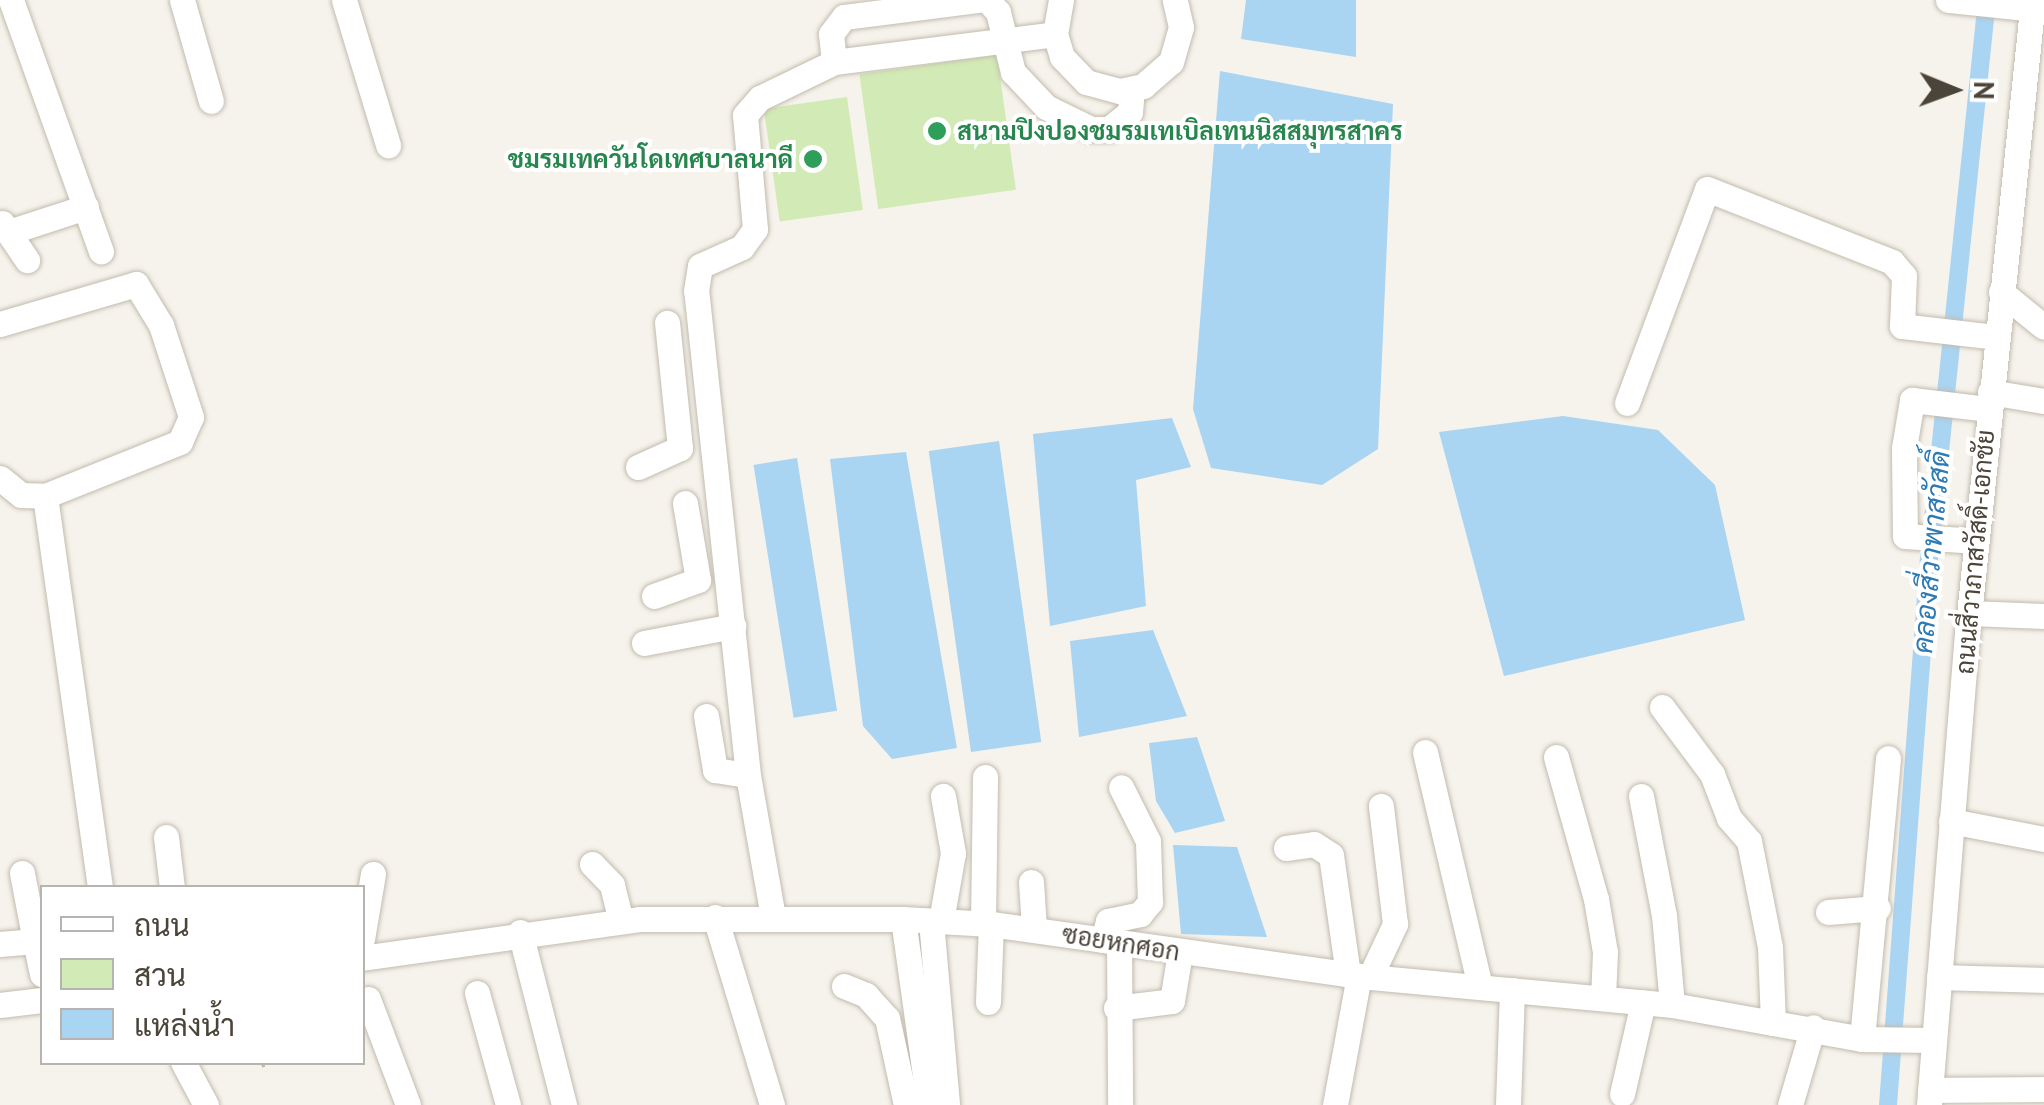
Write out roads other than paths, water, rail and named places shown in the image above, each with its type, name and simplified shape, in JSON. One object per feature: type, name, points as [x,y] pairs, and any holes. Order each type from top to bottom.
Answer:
[{"type":"street","points":[[10,0],[101,251]]},
{"type":"street","points":[[182,0],[210,101]]},
{"type":"street","points":[[344,0],[388,145]]},
{"type":"street","points":[[834,62],[831,34],[844,17],[979,0]]},
{"type":"street","points":[[988,0],[1025,89],[1072,122],[1091,129],[1121,124],[1132,89]]},
{"type":"street","points":[[1061,0],[1055,34],[1076,75],[1108,90],[1132,89],[1163,72],[1176,51],[1181,28],[1175,0]]},
{"type":"street","points":[[1953,2],[2027,6]]},
{"type":"street","name":"ถนนสี่วาภาสวัสดิ์-เอกชัย","points":[[1930,1097],[1924,1041],[1938,977],[1970,614],[1967,542],[1989,337],[2033,116],[2036,66],[2027,6]]},
{"type":"street","points":[[772,917],[748,775],[696,275],[709,260],[742,247],[755,229],[745,115],[760,98],[834,62],[1055,34]]},
{"type":"street","points":[[1627,403],[1706,189],[1892,262],[1904,276],[1902,326],[1989,337]]},
{"type":"street","points":[[27,260],[5,226],[86,207]]},
{"type":"street","points":[[0,324],[136,284],[154,307],[186,394],[190,431],[180,442],[45,496],[8,490],[0,478]]},
{"type":"street","points":[[2001,292],[2044,326]]},
{"type":"street","points":[[667,323],[680,448]]},
{"type":"street","points":[[1967,542],[1905,536],[1904,448],[1910,402],[2044,401]]},
{"type":"street","points":[[638,467],[712,439]]},
{"type":"street","points":[[45,496],[100,885]]},
{"type":"street","points":[[654,596],[698,580],[698,558],[685,502]]},
{"type":"street","points":[[698,558],[726,556]]},
{"type":"street","points":[[1970,614],[2044,616]]},
{"type":"street","points":[[644,643],[733,626]]},
{"type":"street","points":[[1662,707],[1712,774],[1729,818],[1749,841],[1770,947],[1773,1022]]},
{"type":"street","points":[[706,716],[715,770],[748,775]]},
{"type":"street","points":[[1424,752],[1480,987]]},
{"type":"street","points":[[1556,757],[1596,899],[1605,952],[1603,998]]},
{"type":"street","points":[[1870,1040],[1888,758]]},
{"type":"street","points":[[985,777],[988,1002]]},
{"type":"street","points":[[1120,1105],[1112,918],[1140,914],[1150,902],[1148,841],[1122,787]]},
{"type":"street","points":[[929,1105],[917,1013],[921,932],[953,852],[943,796]]},
{"type":"street","points":[[1641,796],[1664,915],[1672,1005]]},
{"type":"street","points":[[1335,1105],[1358,984],[1395,924],[1381,806]]},
{"type":"street","points":[[1952,821],[2044,838]]},
{"type":"street","points":[[166,837],[172,885]]},
{"type":"street","points":[[1286,848],[1314,844],[1331,855],[1358,984]]},
{"type":"street","points":[[592,864],[612,885],[621,921]]},
{"type":"street","points":[[22,873],[40,965]]},
{"type":"street","points":[[365,921],[373,874]]},
{"type":"street","points":[[1031,882],[1034,929]]},
{"type":"street","points":[[1828,912],[1878,908]]},
{"type":"street","name":"ซอยหกศอก","points":[[365,958],[523,946],[621,921],[717,931],[772,917],[921,932],[989,934],[1034,929],[1178,967],[1358,984],[1480,987],[1603,998],[1813,1027],[1870,1040],[1924,1041]]},
{"type":"street","points":[[717,931],[772,1105]]},
{"type":"street","points":[[921,932],[947,1105]]},
{"type":"street","points":[[0,944],[35,941]]},
{"type":"street","points":[[523,946],[564,1105]]},
{"type":"street","points":[[1116,1008],[1165,1006],[1178,967]]},
{"type":"street","points":[[1938,977],[2044,980]]},
{"type":"street","points":[[844,986],[866,995],[887,1018],[906,1105]]},
{"type":"street","points":[[1508,1105],[1512,990]]},
{"type":"street","points":[[478,993],[508,1105]]},
{"type":"street","points":[[368,998],[408,1105]]},
{"type":"street","points":[[0,1005],[40,1000]]},
{"type":"street","points":[[1622,1094],[1643,1002]]},
{"type":"street","points":[[887,1018],[917,1013]]},
{"type":"street","points":[[1790,1105],[1813,1027]]},
{"type":"street","points":[[185,1065],[206,1105]]},
{"type":"street","points":[[1930,1097],[2044,1090]]},
{"type":"water","points":[[1246,0],[1356,0],[1356,57],[1241,39]]},
{"type":"water","points":[[1220,71],[1393,104],[1378,449],[1322,485],[1211,468],[1193,409]]},
{"type":"water","points":[[1563,416],[1658,430],[1715,485],[1745,620],[1504,676],[1439,432]]},
{"type":"water","points":[[1172,418],[1191,467],[1136,480],[1146,606],[1050,626],[1033,434]]},
{"type":"water","points":[[999,441],[1041,742],[971,752],[929,451]]},
{"type":"water","points":[[906,452],[957,748],[892,759],[863,726],[830,459]]},
{"type":"water","points":[[797,458],[837,711],[794,718],[754,465]]},
{"type":"water","points":[[1153,630],[1187,716],[1079,737],[1070,641]]},
{"type":"water","points":[[1197,737],[1225,821],[1175,833],[1156,801],[1149,743]]},
{"type":"water","points":[[1173,845],[1237,847],[1267,937],[1181,934]]},
{"type":"waterway","name":"คลองสี่วาพาสวัสดิ์","points":[[1888,1105],[1929,557],[1987,0]]},
{"type":"place","name":"สนามปิงปองชมรมเทเบิลเทนนิสสมุทรสาคร","points":[[937,131]]},
{"type":"place","name":"ชมรมเทควันโดเทศบาลนาดี","points":[[813,159]]}]
